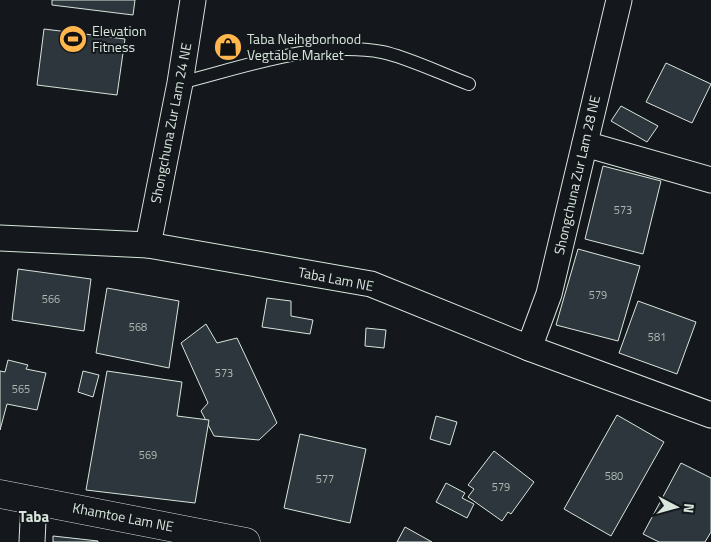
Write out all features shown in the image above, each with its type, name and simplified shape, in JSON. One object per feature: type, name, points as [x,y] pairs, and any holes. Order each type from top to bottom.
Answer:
[{"type":"main road","name":"Khamtoe Lam NE","points":[[0,494],[246,542]]},
{"type":"street","name":"Shongchuna Zur Lam 24 NE","points":[[148,245],[180,83],[193,0]]},
{"type":"street","name":"Shongchuna Zur Lam 28 NE","points":[[529,348],[549,294],[619,0]]},
{"type":"street","points":[[584,144],[711,180]]},
{"type":"street","name":"Taba Lam NE","points":[[0,238],[148,245],[371,284],[529,348],[711,415]]},
{"type":"street","points":[[32,542],[34,500]]},
{"type":"lane","points":[[180,83],[300,54],[357,48],[385,53],[469,84]]},
{"type":"building","points":[[52,0],[135,0],[133,15],[52,5]]},
{"type":"building","points":[[44,29],[125,39],[117,95],[37,85]]},
{"type":"building","points":[[666,63],[711,84],[692,123],[646,102]]},
{"type":"building","points":[[621,106],[658,126],[647,142],[611,121]]},
{"type":"building","points":[[603,166],[661,181],[643,254],[585,239]]},
{"type":"building","points":[[578,249],[640,266],[618,341],[556,325]]},
{"type":"building","points":[[18,269],[91,279],[84,331],[12,320]]},
{"type":"building","points":[[107,288],[179,301],[169,368],[96,353]]},
{"type":"building","points":[[267,298],[291,301],[291,316],[313,320],[310,334],[262,327]]},
{"type":"building","points":[[638,301],[696,322],[677,374],[619,353]]},
{"type":"building","points":[[206,324],[217,343],[237,338],[277,423],[259,440],[214,436],[201,411],[208,403],[181,343]]},
{"type":"building","points":[[366,328],[386,330],[384,348],[365,346]]},
{"type":"building","points":[[8,360],[28,365],[26,369],[46,373],[37,410],[7,404],[0,430],[0,371],[5,372]]},
{"type":"building","points":[[83,371],[99,375],[93,397],[78,392]]},
{"type":"building","points":[[107,371],[182,382],[177,416],[209,420],[195,503],[86,490]]},
{"type":"building","points":[[617,415],[664,442],[611,536],[564,509]]},
{"type":"building","points":[[436,416],[457,422],[450,445],[430,439]]},
{"type":"building","points":[[300,434],[366,449],[350,523],[284,508]]},
{"type":"building","points":[[494,451],[534,482],[511,514],[508,512],[502,521],[468,497],[474,489],[468,485]]},
{"type":"building","points":[[681,463],[711,478],[711,532],[705,542],[659,542],[643,534]]},
{"type":"building","points":[[446,483],[465,493],[462,498],[474,504],[467,518],[436,502]]},
{"type":"building","points":[[405,527],[432,542],[397,542]]},
{"type":"building","points":[[53,536],[98,541],[98,542],[53,542]]},
{"type":"place","name":"Elevation Fitness","points":[[73,39]]},
{"type":"place","name":"Taba Neihgborhood Vegtable Market","points":[[228,47]]},
{"type":"district","name":"Taba","points":[[34,517]]}]
